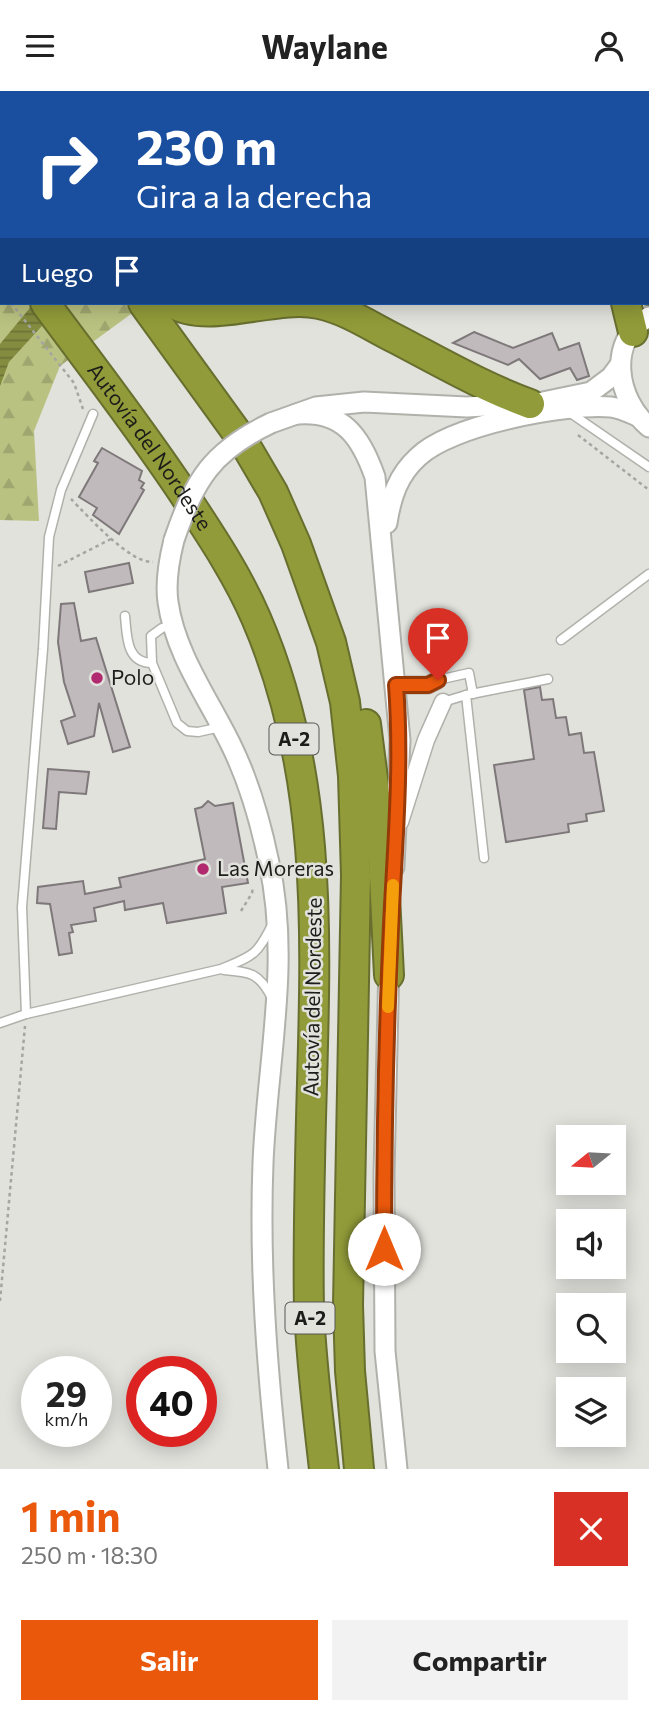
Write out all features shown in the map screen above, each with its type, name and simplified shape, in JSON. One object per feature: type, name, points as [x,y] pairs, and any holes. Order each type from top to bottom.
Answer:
[{"type":"highway","name":"Autovía del Nordeste","points":[[46,305],[160,459],[212,537],[235,578],[256,617],[272,659],[297,752],[307,798],[314,874],[315,990],[309,1306],[313,1374],[324,1469]]},
{"type":"highway","points":[[161,307],[222,311],[267,305]]},
{"type":"highway","points":[[324,305],[345,311],[501,394],[530,404]]},
{"type":"highway","name":"Autovía del Nordeste","points":[[161,307],[273,492],[296,544],[331,642],[345,702],[353,776],[355,991],[348,1305],[359,1469]]},
{"type":"highway","points":[[296,544],[333,601],[360,692],[383,857],[389,975]]},
{"type":"street","points":[[638,318],[623,349],[620,365],[626,397],[643,421]]},
{"type":"street","points":[[278,1469],[269,1381],[262,1243],[263,1161],[279,960],[277,916],[270,864],[254,806],[233,749],[189,663],[173,625],[167,601],[168,566],[174,540],[199,479],[235,443],[271,423],[330,405],[363,402],[467,407],[530,404],[591,392],[611,377],[620,365]]},
{"type":"street","points":[[383,552],[394,489],[407,469],[427,449],[450,436],[484,425],[567,410],[619,408],[643,421]]},
{"type":"street","points":[[297,414],[314,412],[332,417],[344,425],[357,438],[375,477],[396,685],[400,740],[389,975],[384,1187],[385,1351],[397,1469]]},
{"type":"street","points":[[396,685],[428,685],[438,680]]},
{"type":"street","points":[[396,838],[426,740],[443,702]]},
{"type":"street","points":[[391,1412],[411,1469]]},
{"type":"lane","points":[[567,410],[649,467]]},
{"type":"lane","points":[[26,1014],[22,907],[43,649],[49,537],[64,482],[93,415]]},
{"type":"lane","points":[[561,640],[649,574]]},
{"type":"lane","points":[[125,616],[127,640],[132,655],[145,663],[152,663]]},
{"type":"lane","points":[[173,625],[162,628],[151,636],[152,663],[177,723],[187,731],[222,727]]},
{"type":"lane","points":[[438,680],[469,673],[484,858]]},
{"type":"lane","points":[[443,702],[469,694],[548,679]]},
{"type":"lane","points":[[0,1023],[26,1014],[221,969],[251,956],[260,949],[277,916]]},
{"type":"lane","points":[[221,969],[244,971],[258,977],[276,1004]]},
{"type":"path","points":[[13,305],[74,383],[89,426]]},
{"type":"path","points":[[572,431],[649,490]]},
{"type":"path","points":[[64,482],[71,499],[111,539],[146,562],[156,562]]},
{"type":"path","points":[[47,572],[111,539]]},
{"type":"path","points":[[241,911],[252,893],[254,882]]},
{"type":"path","points":[[0,1301],[26,1014]]},
{"type":"green space","points":[[0,305],[143,305],[60,366],[34,431],[39,521],[0,520]]},
{"type":"shaded area","points":[[32,305],[61,305],[9,362],[0,386],[0,344]]},
{"type":"building","points":[[474,332],[513,348],[552,333],[559,350],[579,343],[589,376],[577,380],[570,368],[540,379],[519,359],[508,365],[453,343]]},
{"type":"building","points":[[102,448],[142,471],[139,480],[144,483],[141,488],[144,490],[119,534],[93,515],[97,508],[79,497],[98,463],[94,461]]},
{"type":"building","points":[[129,563],[133,583],[89,592],[85,572]]},
{"type":"building","name":"Polo","points":[[74,603],[81,641],[96,638],[130,747],[113,752],[99,703],[94,736],[68,744],[61,721],[75,716],[64,682],[58,642],[61,604]]},
{"type":"building","points":[[540,687],[542,700],[553,699],[556,718],[566,717],[569,735],[581,733],[584,753],[594,752],[604,811],[586,814],[587,821],[568,824],[569,832],[506,842],[494,765],[534,759],[524,690]]},
{"type":"building","points":[[48,769],[89,772],[86,794],[59,792],[56,829],[43,828]]},
{"type":"building","name":"Las Moreras","points":[[208,801],[215,806],[233,803],[248,883],[222,887],[226,913],[167,923],[163,903],[125,910],[124,901],[94,908],[96,921],[71,925],[73,932],[69,933],[72,953],[59,955],[50,904],[37,903],[38,887],[83,881],[85,894],[121,887],[119,878],[205,859],[195,809]]},
{"type":"slow traffic","points":[[388,1007],[393,885]]},
{"type":"place","name":"Polo","points":[[97,678]]},
{"type":"place","name":"Las Moreras","points":[[203,869]]},
{"type":"route","points":[[384,1249],[389,975],[400,740],[396,685],[428,685],[438,680]]}]
